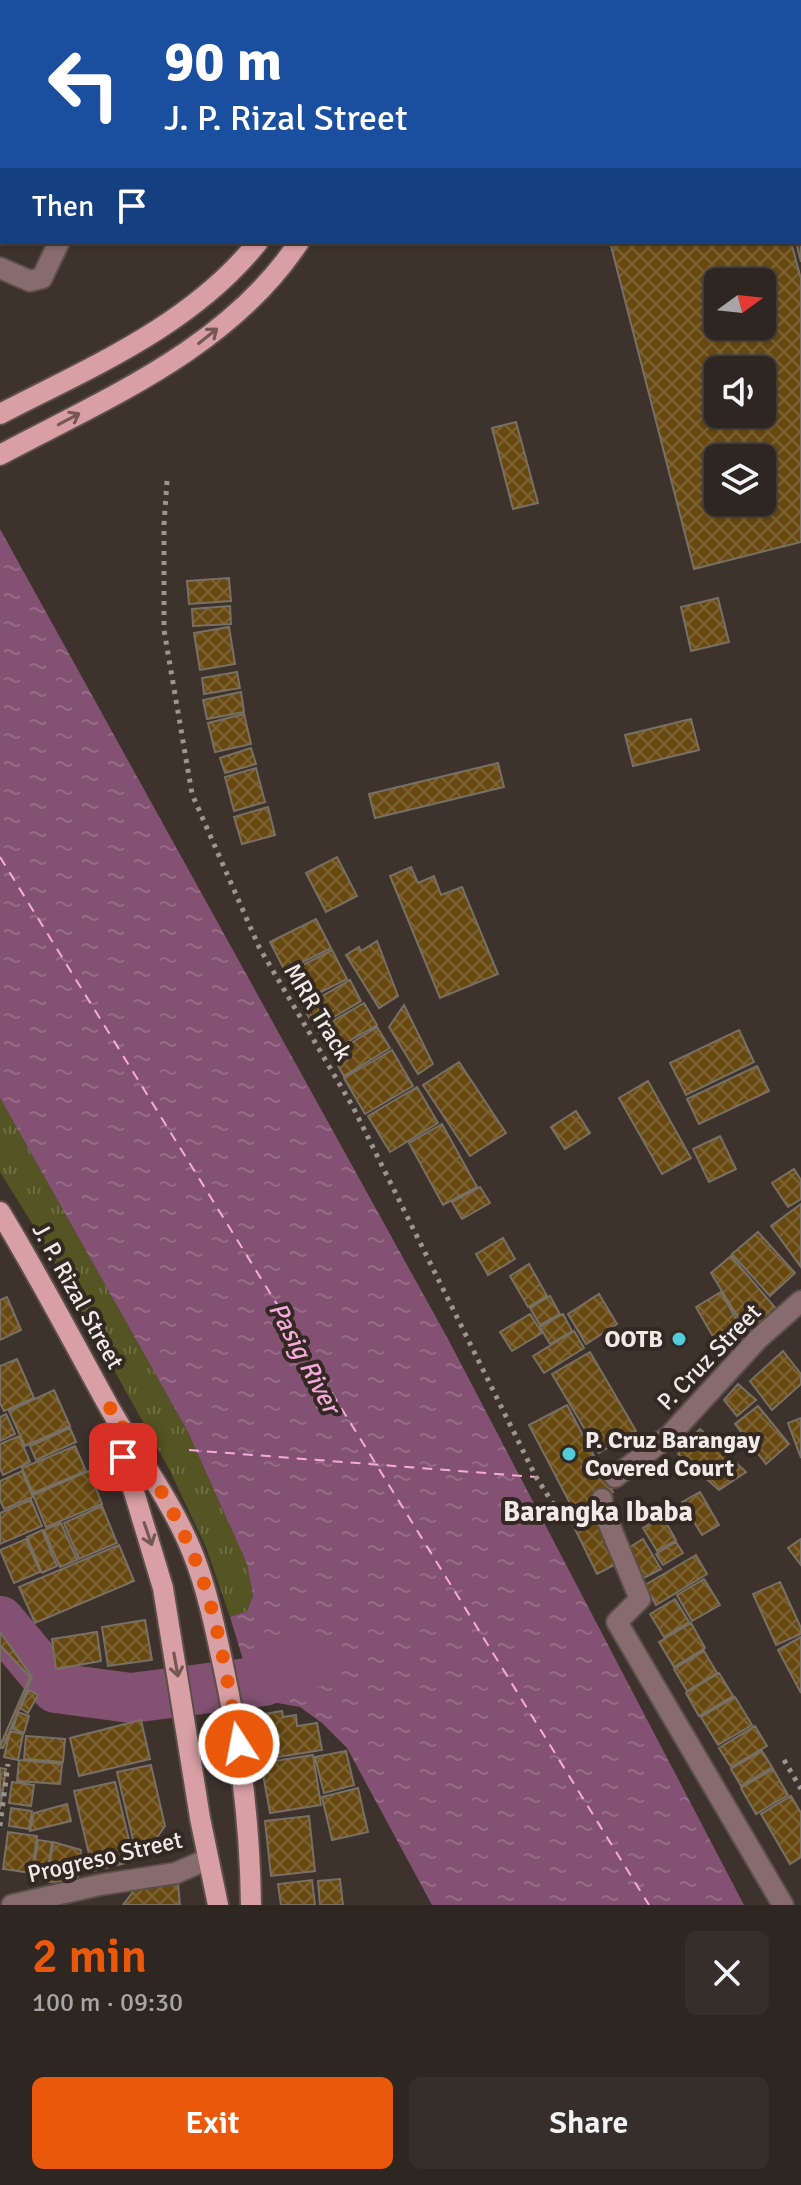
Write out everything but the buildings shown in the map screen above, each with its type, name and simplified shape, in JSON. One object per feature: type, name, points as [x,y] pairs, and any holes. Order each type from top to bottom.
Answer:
[{"type":"main road","points":[[0,414],[128,348],[190,307],[256,244]]},
{"type":"main road","points":[[0,455],[179,358],[269,281],[297,244]]},
{"type":"main road","name":"J. P. Rizal Street","points":[[2,1217],[28,1255],[110,1407],[172,1510],[194,1555],[214,1622],[233,1711],[247,1820],[251,1905]]},
{"type":"main road","name":"J. P. Rizal Street","points":[[110,1407],[129,1482],[151,1542],[163,1588],[200,1818],[218,1905]]},
{"type":"street","points":[[0,268],[30,281],[42,278],[58,244]]},
{"type":"street","name":"P. Cruz Street","points":[[615,1477],[670,1435],[758,1339],[801,1301]]},
{"type":"street","points":[[602,1499],[602,1507],[640,1599],[617,1622],[783,1905]]},
{"type":"street","name":"Progreso Street","points":[[12,1905],[98,1895],[176,1873],[208,1859]]},
{"type":"path","name":"MRR Track","points":[[167,481],[164,630],[192,794],[259,947],[353,1107],[536,1477],[566,1524]]},
{"type":"path","points":[[784,1760],[801,1789]]},
{"type":"path","points":[[0,1826],[8,1764]]},
{"type":"green space","points":[[0,1098],[188,1432],[247,1564],[253,1596],[247,1611],[230,1617],[206,1547],[169,1469],[38,1233],[0,1172]]},
{"type":"water","name":"Pasig River","points":[[0,529],[448,1339],[744,1905],[432,1905],[347,1748],[322,1723],[300,1707],[255,1699],[230,1617],[247,1611],[253,1596],[247,1564],[188,1432],[0,1098]]},
{"type":"waterway","points":[[0,1621],[56,1688],[131,1698],[264,1681],[314,1662]]},
{"type":"ferry route","points":[[0,857],[649,1905]]},
{"type":"ferry route","points":[[189,1450],[536,1477]]},
{"type":"place","name":"OOTB","points":[[679,1339]]},
{"type":"place","name":"P. Cruz Barangay Covered Court","points":[[569,1454]]},
{"type":"district","name":"Barangka Ibaba","points":[[598,1512]]},
{"type":"route","points":[[123,1457],[110,1407],[172,1510],[194,1555],[214,1622],[239,1744]]}]
